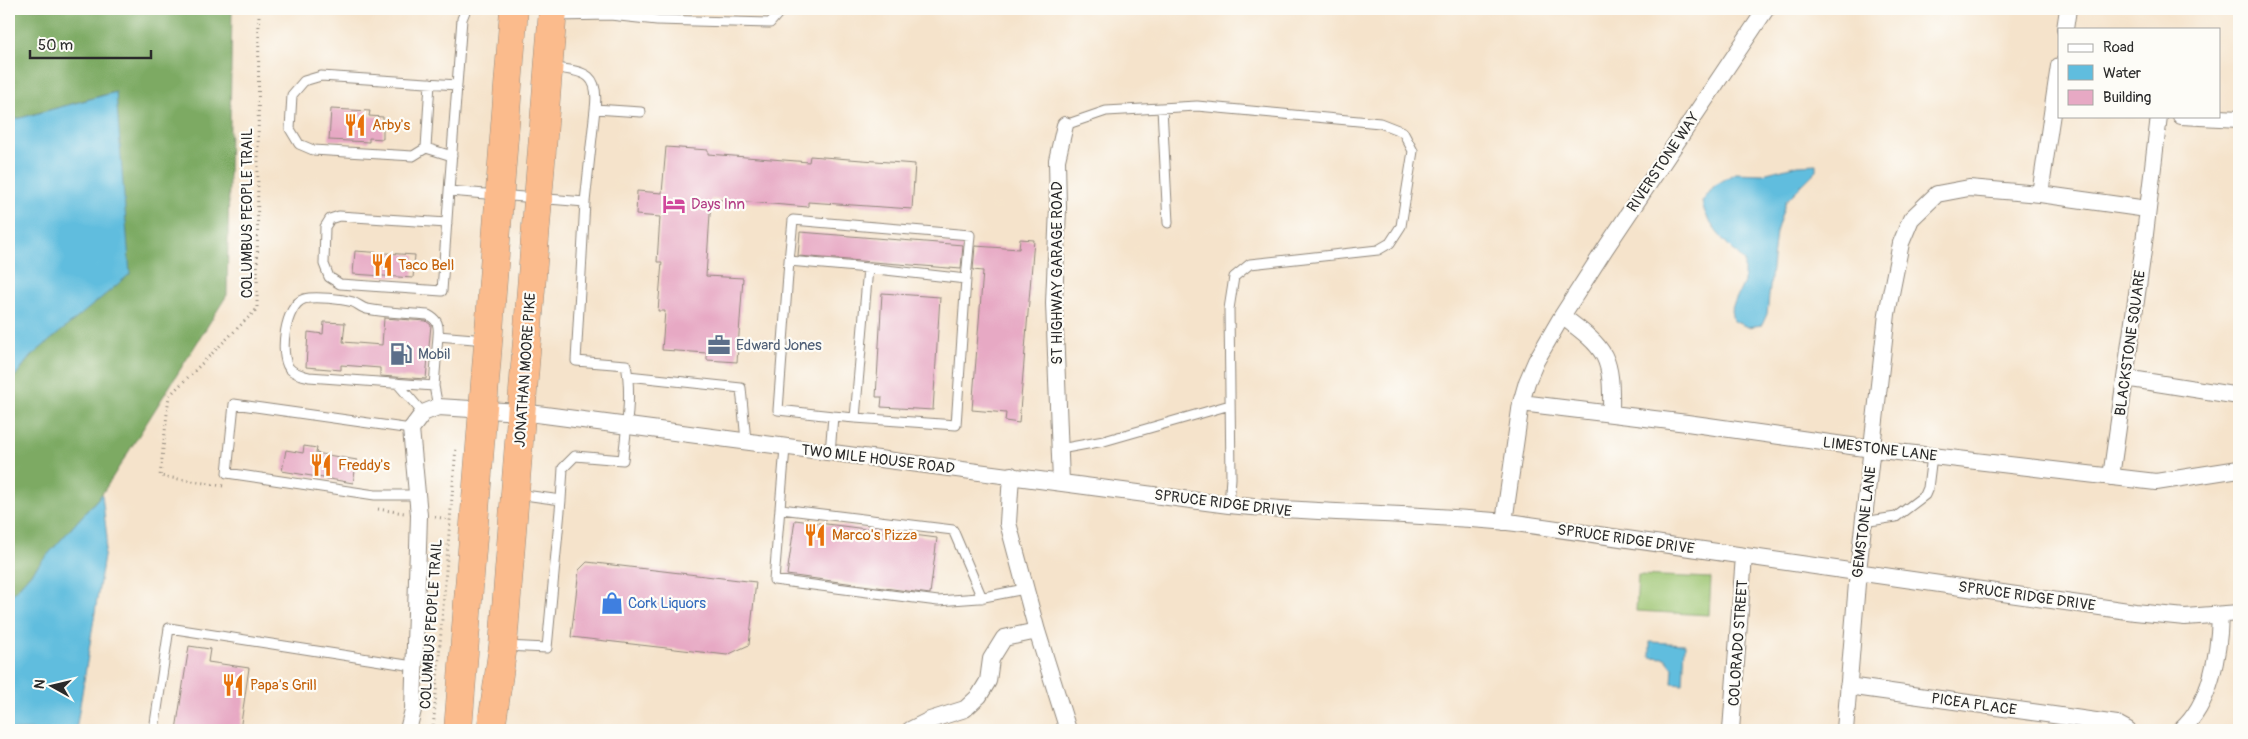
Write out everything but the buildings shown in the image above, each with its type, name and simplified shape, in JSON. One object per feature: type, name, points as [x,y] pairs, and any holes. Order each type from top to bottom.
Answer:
[{"type":"highway","points":[[458,730],[501,196],[514,9]]},
{"type":"highway","name":"JONATHAN MOORE PIKE","points":[[491,730],[503,646],[553,12]]},
{"type":"street","name":"RIVERSTONE WAY","points":[[1504,522],[1521,403],[1526,382],[1536,361],[1562,316],[1766,9]]},
{"type":"street","points":[[2065,28],[2068,9]]},
{"type":"street","points":[[2058,78],[2056,103],[2040,194],[2147,209]]},
{"type":"street","name":"BLACKSTONE SQUARE","points":[[2111,477],[2159,118]]},
{"type":"street","points":[[2220,118],[2239,119]]},
{"type":"street","name":"ST HIGHWAY GARAGE ROAD","points":[[1061,482],[1054,303],[1058,208],[1057,160],[1065,125]]},
{"type":"street","name":"GEMSTONE LANE","points":[[1845,730],[1863,522],[1887,314],[1901,243],[1911,219],[1937,194],[1969,188],[2040,194]]},
{"type":"street","points":[[1562,316],[1591,338],[1606,356],[1612,376],[1611,414]]},
{"type":"street","points":[[2125,378],[2239,396]]},
{"type":"street","name":"LIMESTONE LANE","points":[[1521,403],[1872,449],[2156,482],[2239,469]]},
{"type":"street","points":[[408,730],[412,710],[412,666],[419,515],[411,429],[416,421],[431,410]]},
{"type":"street","name":"TWO MILE HOUSE ROAD","points":[[431,410],[522,412],[746,441],[785,448],[1011,475]]},
{"type":"street","points":[[1011,475],[1008,523],[1037,631],[1068,730]]},
{"type":"street","name":"SPRUCE RIDGE DRIVE","points":[[1011,475],[1229,505],[1294,511],[1442,516],[1504,522],[2135,612],[2185,617],[2239,613]]},
{"type":"street","name":"COLORADO STREET","points":[[1731,730],[1744,556]]},
{"type":"street","points":[[2181,730],[2187,725],[2209,686],[2219,642],[2220,615]]},
{"type":"street","points":[[910,730],[930,720],[966,709],[979,696],[988,681],[991,659],[1004,638],[1037,631]]},
{"type":"street","name":"PICEA PLACE","points":[[1848,686],[2117,724],[2128,730]]},
{"type":"lane","points":[[447,222],[339,216],[330,219],[325,227],[324,264],[329,277],[340,284],[442,291],[462,19],[466,9]]},
{"type":"lane","points":[[553,12],[610,12],[658,20],[770,23],[782,9]]},
{"type":"lane","points":[[503,646],[547,648],[563,468],[575,456],[622,460],[627,426],[628,376],[626,365],[576,361],[585,202],[597,92],[591,78],[577,71],[549,67]]},
{"type":"lane","points":[[452,156],[426,148],[413,156],[313,150],[299,144],[290,129],[292,95],[304,81],[320,76],[457,85]]},
{"type":"lane","points":[[426,148],[430,83]]},
{"type":"lane","points":[[1065,125],[1106,111],[1197,106],[1251,110],[1380,124],[1403,132],[1414,151],[1401,226],[1390,243],[1378,250],[1250,264],[1234,277],[1228,309],[1231,478],[1229,505]]},
{"type":"lane","points":[[1162,108],[1168,223]]},
{"type":"lane","points":[[595,109],[641,112]]},
{"type":"lane","points":[[449,191],[585,202]]},
{"type":"lane","points":[[793,220],[970,235],[966,279],[956,425],[855,418],[778,410],[793,220]]},
{"type":"lane","points":[[789,261],[966,279]]},
{"type":"lane","points":[[855,418],[868,268]]},
{"type":"lane","points":[[431,410],[434,386],[439,326],[436,318],[428,315],[365,308],[354,302],[314,298],[302,300],[291,308],[287,319],[284,359],[290,368],[298,374],[309,377],[434,386]]},
{"type":"lane","points":[[438,336],[489,340]]},
{"type":"lane","points":[[628,376],[741,388],[746,441]]},
{"type":"lane","points":[[397,383],[431,410]]},
{"type":"lane","points":[[411,429],[234,404],[226,473],[375,495],[418,495]]},
{"type":"lane","points":[[1060,449],[1104,441],[1230,405]]},
{"type":"lane","points":[[830,453],[833,416]]},
{"type":"lane","points":[[785,448],[774,580],[938,601],[982,598],[1025,589]]},
{"type":"lane","points":[[1863,522],[1896,517],[1925,495],[1932,456]]},
{"type":"lane","points":[[516,494],[561,500]]},
{"type":"lane","points":[[781,509],[953,530],[982,598]]},
{"type":"lane","points":[[154,730],[170,628],[412,666]]},
{"type":"path","name":"COLUMBUS PEOPLE TRAIL","points":[[227,486],[160,476],[169,396],[258,309],[259,9]]},
{"type":"path","name":"COLUMBUS PEOPLE TRAIL","points":[[433,730],[456,447]]},
{"type":"path","name":"COLUMBUS PEOPLE TRAIL","points":[[371,508],[450,519]]},
{"type":"green space","points":[[9,9],[232,9],[227,295],[102,494],[9,598],[9,384],[30,357],[115,92],[9,121]]},
{"type":"green space","points":[[1638,575],[1711,578],[1709,615],[1636,611]]},
{"type":"water","points":[[116,92],[130,274],[30,357],[9,384],[9,121]]},
{"type":"water","points":[[1816,164],[1816,171],[1786,201],[1776,232],[1767,314],[1762,325],[1748,327],[1733,321],[1731,310],[1744,282],[1744,261],[1713,227],[1702,202],[1714,186],[1735,173],[1763,174],[1798,165]]},
{"type":"water","points":[[102,494],[107,538],[76,730],[9,730],[9,598]]},
{"type":"water","points":[[1650,642],[1685,644],[1683,684],[1672,683],[1673,668],[1665,658],[1650,657]]},
{"type":"place","name":"Arby's","points":[[355,125]]},
{"type":"place","name":"Days Inn","points":[[674,204]]},
{"type":"place","name":"Taco Bell","points":[[382,265]]},
{"type":"place","name":"Edward Jones","points":[[719,345]]},
{"type":"place","name":"Mobil","points":[[401,354]]},
{"type":"place","name":"Freddy's","points":[[321,465]]},
{"type":"place","name":"Marco's Pizza","points":[[815,535]]},
{"type":"place","name":"Cork Liquors","points":[[612,603]]},
{"type":"place","name":"Papa's Grill","points":[[233,685]]}]
